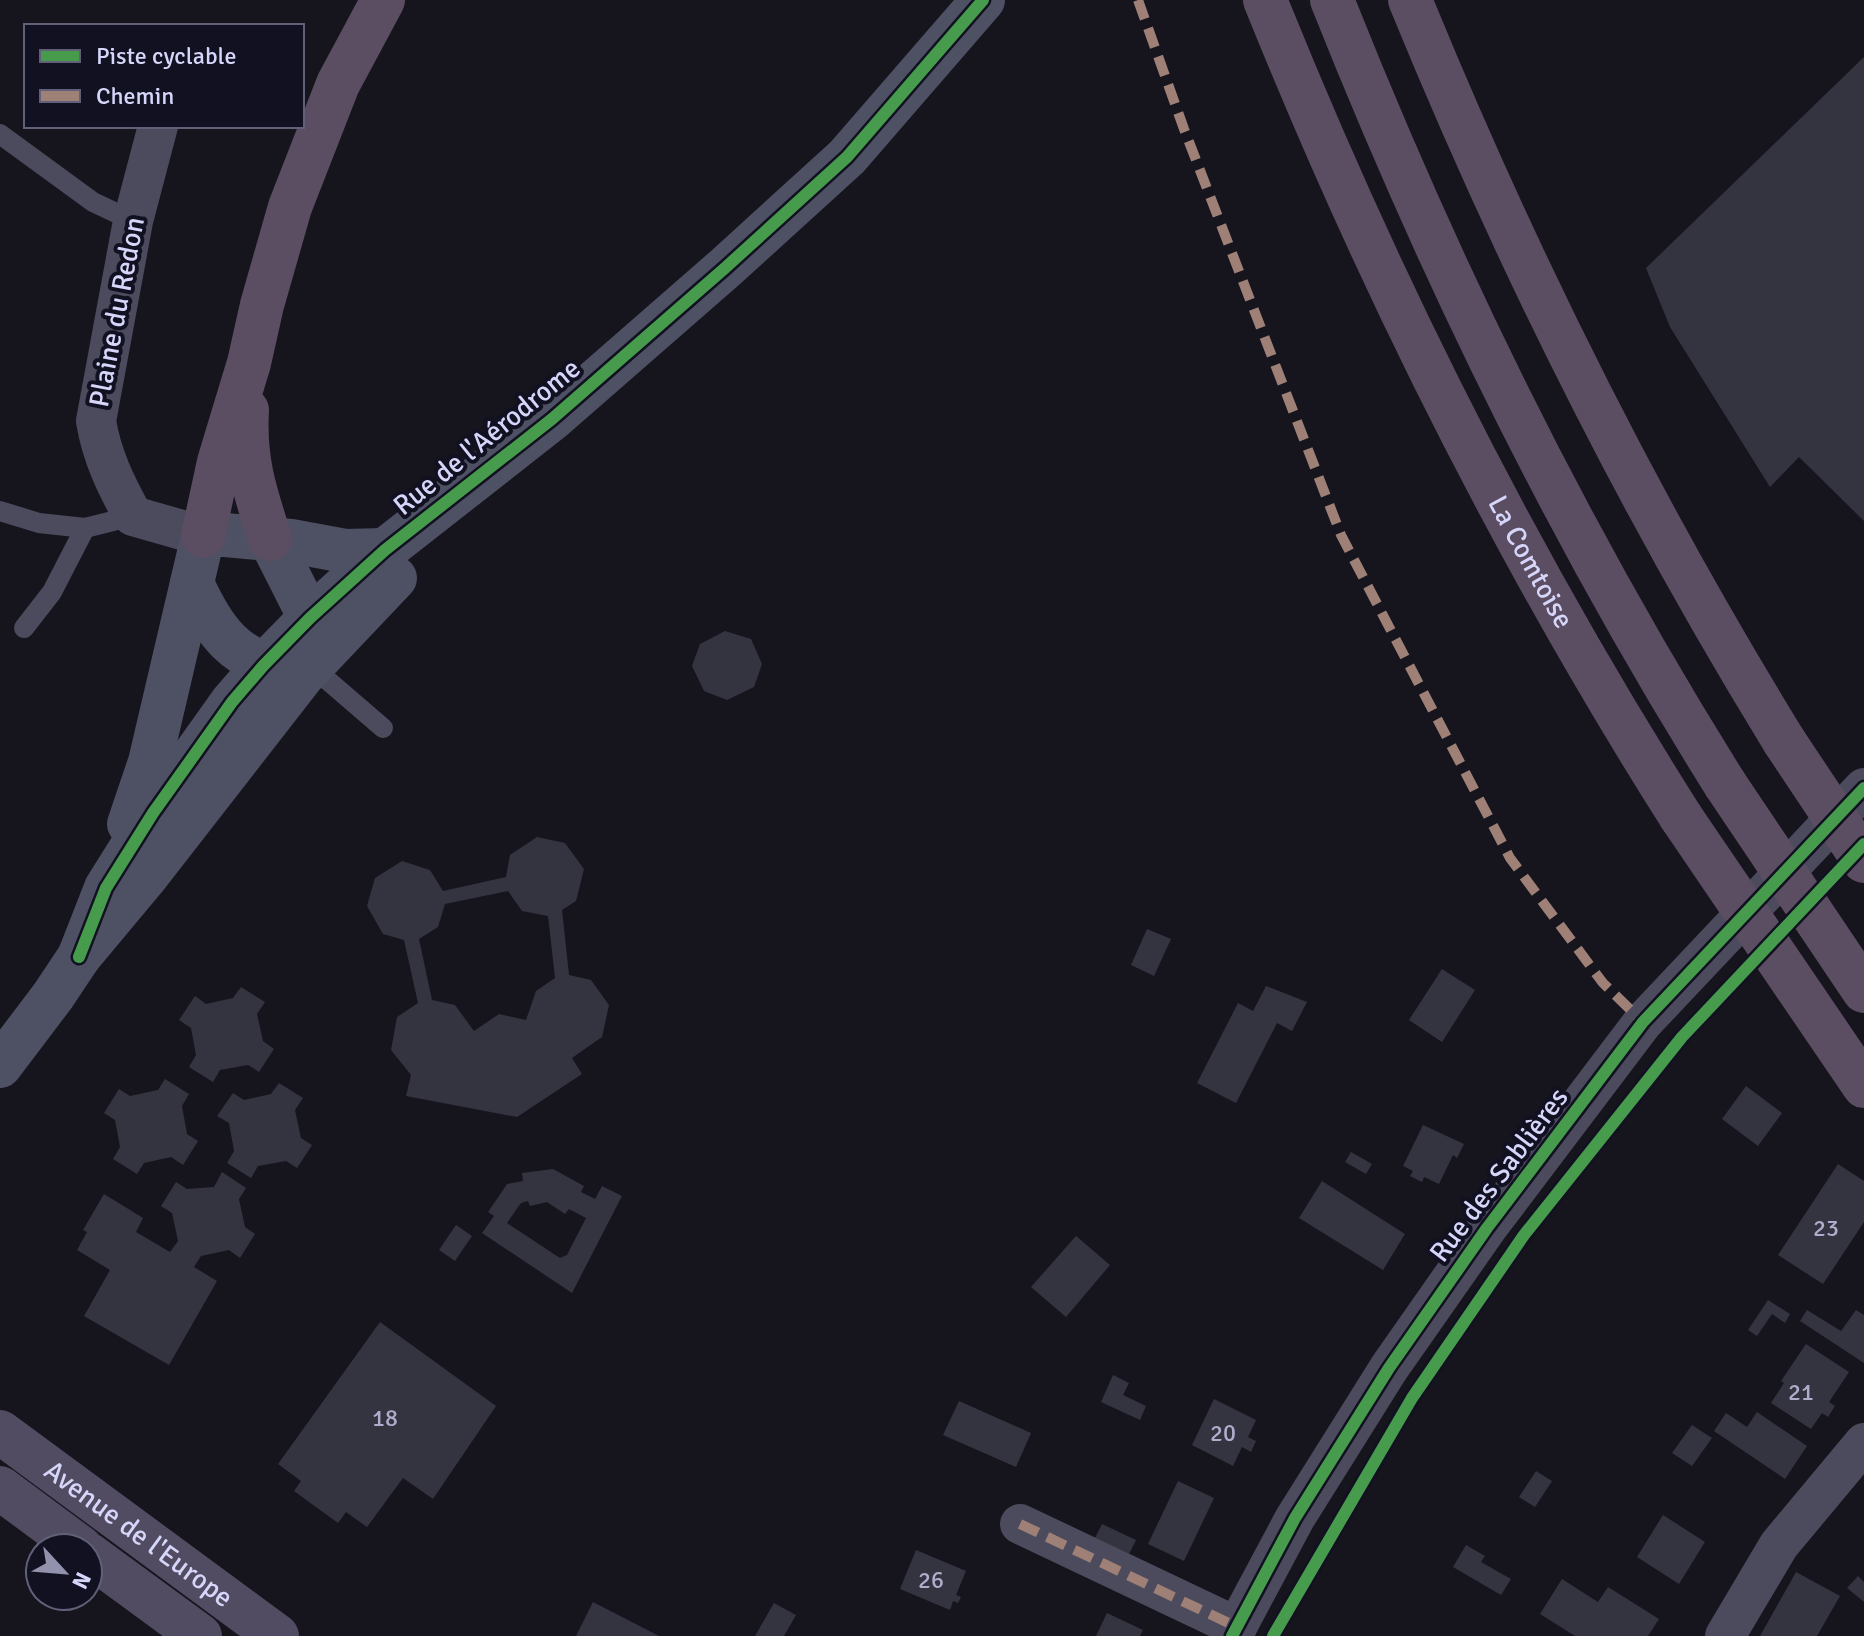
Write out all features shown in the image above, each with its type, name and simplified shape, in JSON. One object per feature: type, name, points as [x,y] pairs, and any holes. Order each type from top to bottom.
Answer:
[{"type":"highway","points":[[203,536],[219,462],[249,363],[276,254],[319,128],[338,84],[383,0]]},
{"type":"highway","name":"La Comtoise","points":[[1265,0],[1380,268],[1456,425],[1575,642],[1681,817],[1864,1086]]},
{"type":"highway","name":"La Comtoise","points":[[1332,0],[1390,139],[1519,418],[1647,654],[1725,784],[1864,991]]},
{"type":"highway","points":[[1410,0],[1491,189],[1607,429],[1679,564],[1784,741],[1864,861]]},
{"type":"highway","points":[[249,363],[245,435],[251,481],[270,539]]},
{"type":"main road","name":"Avenue de l'Europe","points":[[0,1432],[277,1636]]},
{"type":"main road","name":"Avenue de l'Europe","points":[[0,1488],[59,1532]]},
{"type":"main road","name":"Avenue de l'Europe","points":[[104,1566],[200,1636]]},
{"type":"street","name":"Rue de l'Aérodrome","points":[[0,1066],[79,957],[145,878],[302,656],[385,550],[510,453],[714,278],[847,157],[983,0]]},
{"type":"street","name":"Plaine du Redon","points":[[133,516],[101,450],[96,421],[133,221],[157,128]]},
{"type":"street","name":"Rue de l'Aérodrome","points":[[79,957],[106,888],[232,702],[302,656],[408,565],[510,453]]},
{"type":"street","points":[[133,516],[203,536],[214,534],[270,539],[345,551],[385,550]]},
{"type":"street","points":[[106,888],[150,762],[203,536]]},
{"type":"street","points":[[192,583],[218,632],[252,661],[302,656],[270,539]]},
{"type":"street","name":"Rue des Sablières","points":[[1020,1524],[1235,1632],[1295,1518],[1381,1380],[1487,1228],[1643,1022],[1864,788]]},
{"type":"street","points":[[1725,1636],[1779,1545],[1864,1443]]},
{"type":"lane","points":[[0,134],[93,202],[133,221]]},
{"type":"lane","points":[[0,511],[39,523],[85,528],[133,516]]},
{"type":"lane","points":[[24,628],[52,592],[85,528]]},
{"type":"lane","points":[[302,656],[383,728]]},
{"type":"building","points":[[1864,57],[1864,521],[1799,457],[1770,487],[1670,327],[1646,268]]},
{"type":"building","points":[[725,631],[751,639],[762,664],[754,687],[727,700],[704,691],[692,666],[700,644]]},
{"type":"building","points":[[537,837],[565,843],[584,869],[576,901],[562,910],[569,975],[591,980],[609,1005],[602,1037],[572,1058],[582,1074],[517,1117],[406,1096],[411,1075],[391,1050],[397,1017],[418,1003],[404,940],[383,934],[367,906],[375,878],[402,861],[430,870],[443,891],[506,877],[510,855]],"holes":[[[508,891],[522,911],[548,916],[555,978],[536,991],[526,1020],[499,1014],[474,1031],[455,1005],[432,1000],[419,939],[438,927],[445,904]]]},
{"type":"building","points":[[1147,929],[1171,939],[1154,976],[1131,965]]},
{"type":"building","points":[[1442,969],[1475,990],[1442,1042],[1409,1020]]},
{"type":"building","points":[[1266,986],[1307,1002],[1292,1031],[1277,1023],[1236,1103],[1197,1083],[1238,1003],[1253,1011]]},
{"type":"building","points":[[241,987],[265,1002],[257,1014],[263,1041],[274,1049],[259,1072],[248,1065],[220,1070],[213,1082],[189,1067],[196,1055],[191,1028],[179,1020],[195,996],[206,1004],[233,998]]},
{"type":"building","points":[[165,1079],[189,1094],[182,1106],[187,1134],[198,1141],[183,1165],[171,1157],[144,1163],[137,1174],[113,1159],[120,1147],[115,1120],[104,1113],[119,1089],[130,1096],[158,1090]]},
{"type":"building","points":[[279,1083],[303,1098],[295,1110],[301,1138],[312,1145],[297,1168],[286,1161],[258,1166],[251,1178],[227,1163],[234,1151],[229,1123],[217,1116],[233,1093],[244,1100],[271,1094]]},
{"type":"building","points":[[1746,1086],[1782,1113],[1758,1146],[1722,1119]]},
{"type":"building","points":[[1423,1125],[1464,1144],[1457,1158],[1453,1155],[1439,1184],[1424,1177],[1422,1182],[1410,1176],[1413,1171],[1403,1166]]},
{"type":"building","points":[[1351,1152],[1372,1164],[1366,1174],[1345,1162]]},
{"type":"building","points":[[1838,1164],[1864,1181],[1864,1222],[1823,1284],[1778,1255]]},
{"type":"building","points":[[553,1169],[584,1186],[581,1192],[595,1199],[602,1186],[622,1196],[572,1293],[482,1233],[494,1216],[488,1212],[507,1184],[523,1181],[522,1173]],"holes":[[[528,1201],[530,1206],[547,1202],[565,1214],[569,1209],[586,1218],[567,1255],[560,1258],[507,1223],[521,1203]]]},
{"type":"building","points":[[222,1172],[246,1188],[239,1199],[245,1227],[255,1234],[240,1258],[229,1250],[201,1256],[194,1267],[217,1281],[169,1365],[84,1316],[110,1270],[77,1250],[87,1232],[83,1230],[104,1194],[143,1218],[136,1232],[170,1252],[178,1241],[172,1213],[161,1206],[176,1182],[187,1189],[214,1187]]},
{"type":"building","points":[[1322,1181],[1405,1234],[1383,1270],[1299,1218]]},
{"type":"building","points":[[456,1225],[472,1236],[455,1261],[439,1250]]},
{"type":"building","points":[[1076,1236],[1110,1265],[1066,1317],[1031,1287]]},
{"type":"building","points":[[1768,1300],[1790,1314],[1785,1323],[1772,1314],[1757,1336],[1748,1330]]},
{"type":"building","points":[[1807,1310],[1841,1331],[1856,1310],[1864,1315],[1864,1363],[1800,1321]]},
{"type":"building","points":[[380,1322],[496,1406],[433,1499],[403,1478],[367,1527],[346,1512],[338,1523],[294,1491],[301,1481],[278,1464]]},
{"type":"building","points":[[1806,1344],[1849,1372],[1829,1402],[1835,1406],[1828,1417],[1822,1413],[1811,1429],[1771,1403],[1784,1383],[1781,1381]]},
{"type":"building","points":[[1113,1375],[1129,1383],[1123,1395],[1146,1406],[1140,1420],[1101,1402]]},
{"type":"building","points":[[1214,1399],[1256,1420],[1248,1437],[1256,1441],[1251,1452],[1242,1447],[1233,1466],[1192,1445]]},
{"type":"building","points":[[959,1401],[1031,1433],[1016,1467],[943,1435]]},
{"type":"building","points":[[1757,1412],[1807,1446],[1785,1479],[1714,1431],[1726,1413],[1747,1427]]},
{"type":"building","points":[[1692,1425],[1712,1438],[1692,1466],[1672,1453]]},
{"type":"building","points":[[1536,1471],[1552,1481],[1535,1507],[1519,1497]]},
{"type":"building","points":[[1178,1481],[1214,1498],[1184,1561],[1148,1544]]},
{"type":"building","points":[[1663,1515],[1705,1542],[1679,1584],[1637,1557]]},
{"type":"building","points":[[1102,1524],[1136,1540],[1129,1554],[1095,1538]]},
{"type":"building","points":[[1466,1545],[1485,1556],[1481,1562],[1511,1579],[1501,1595],[1453,1567]]},
{"type":"building","points":[[916,1550],[966,1571],[956,1595],[961,1597],[958,1603],[953,1601],[950,1610],[900,1589]]},
{"type":"building","points":[[1796,1572],[1840,1596],[1817,1636],[1760,1636]]},
{"type":"building","points":[[1858,1576],[1864,1582],[1864,1602],[1847,1588]]},
{"type":"building","points":[[1562,1579],[1598,1602],[1608,1587],[1659,1619],[1648,1636],[1575,1636],[1540,1614]]},
{"type":"building","points":[[593,1602],[659,1636],[576,1636]]},
{"type":"building","points":[[774,1603],[796,1615],[784,1636],[755,1636]]},
{"type":"building","points":[[1107,1613],[1143,1630],[1140,1636],[1096,1636]]},
{"type":"marked path","points":[[1138,0],[1184,129],[1341,535],[1510,858],[1603,983],[1643,1022]]},
{"type":"marked path","points":[[1020,1524],[1237,1627]]},
{"type":"cycle path","points":[[79,957],[106,888],[153,813],[232,702],[263,666],[385,550],[552,419],[847,157],[983,0]]},
{"type":"cycle path","points":[[1232,1636],[1295,1518],[1389,1368],[1487,1228],[1643,1022],[1864,788]]},
{"type":"cycle path","points":[[1273,1636],[1412,1398],[1524,1235],[1682,1037],[1864,844]]}]
